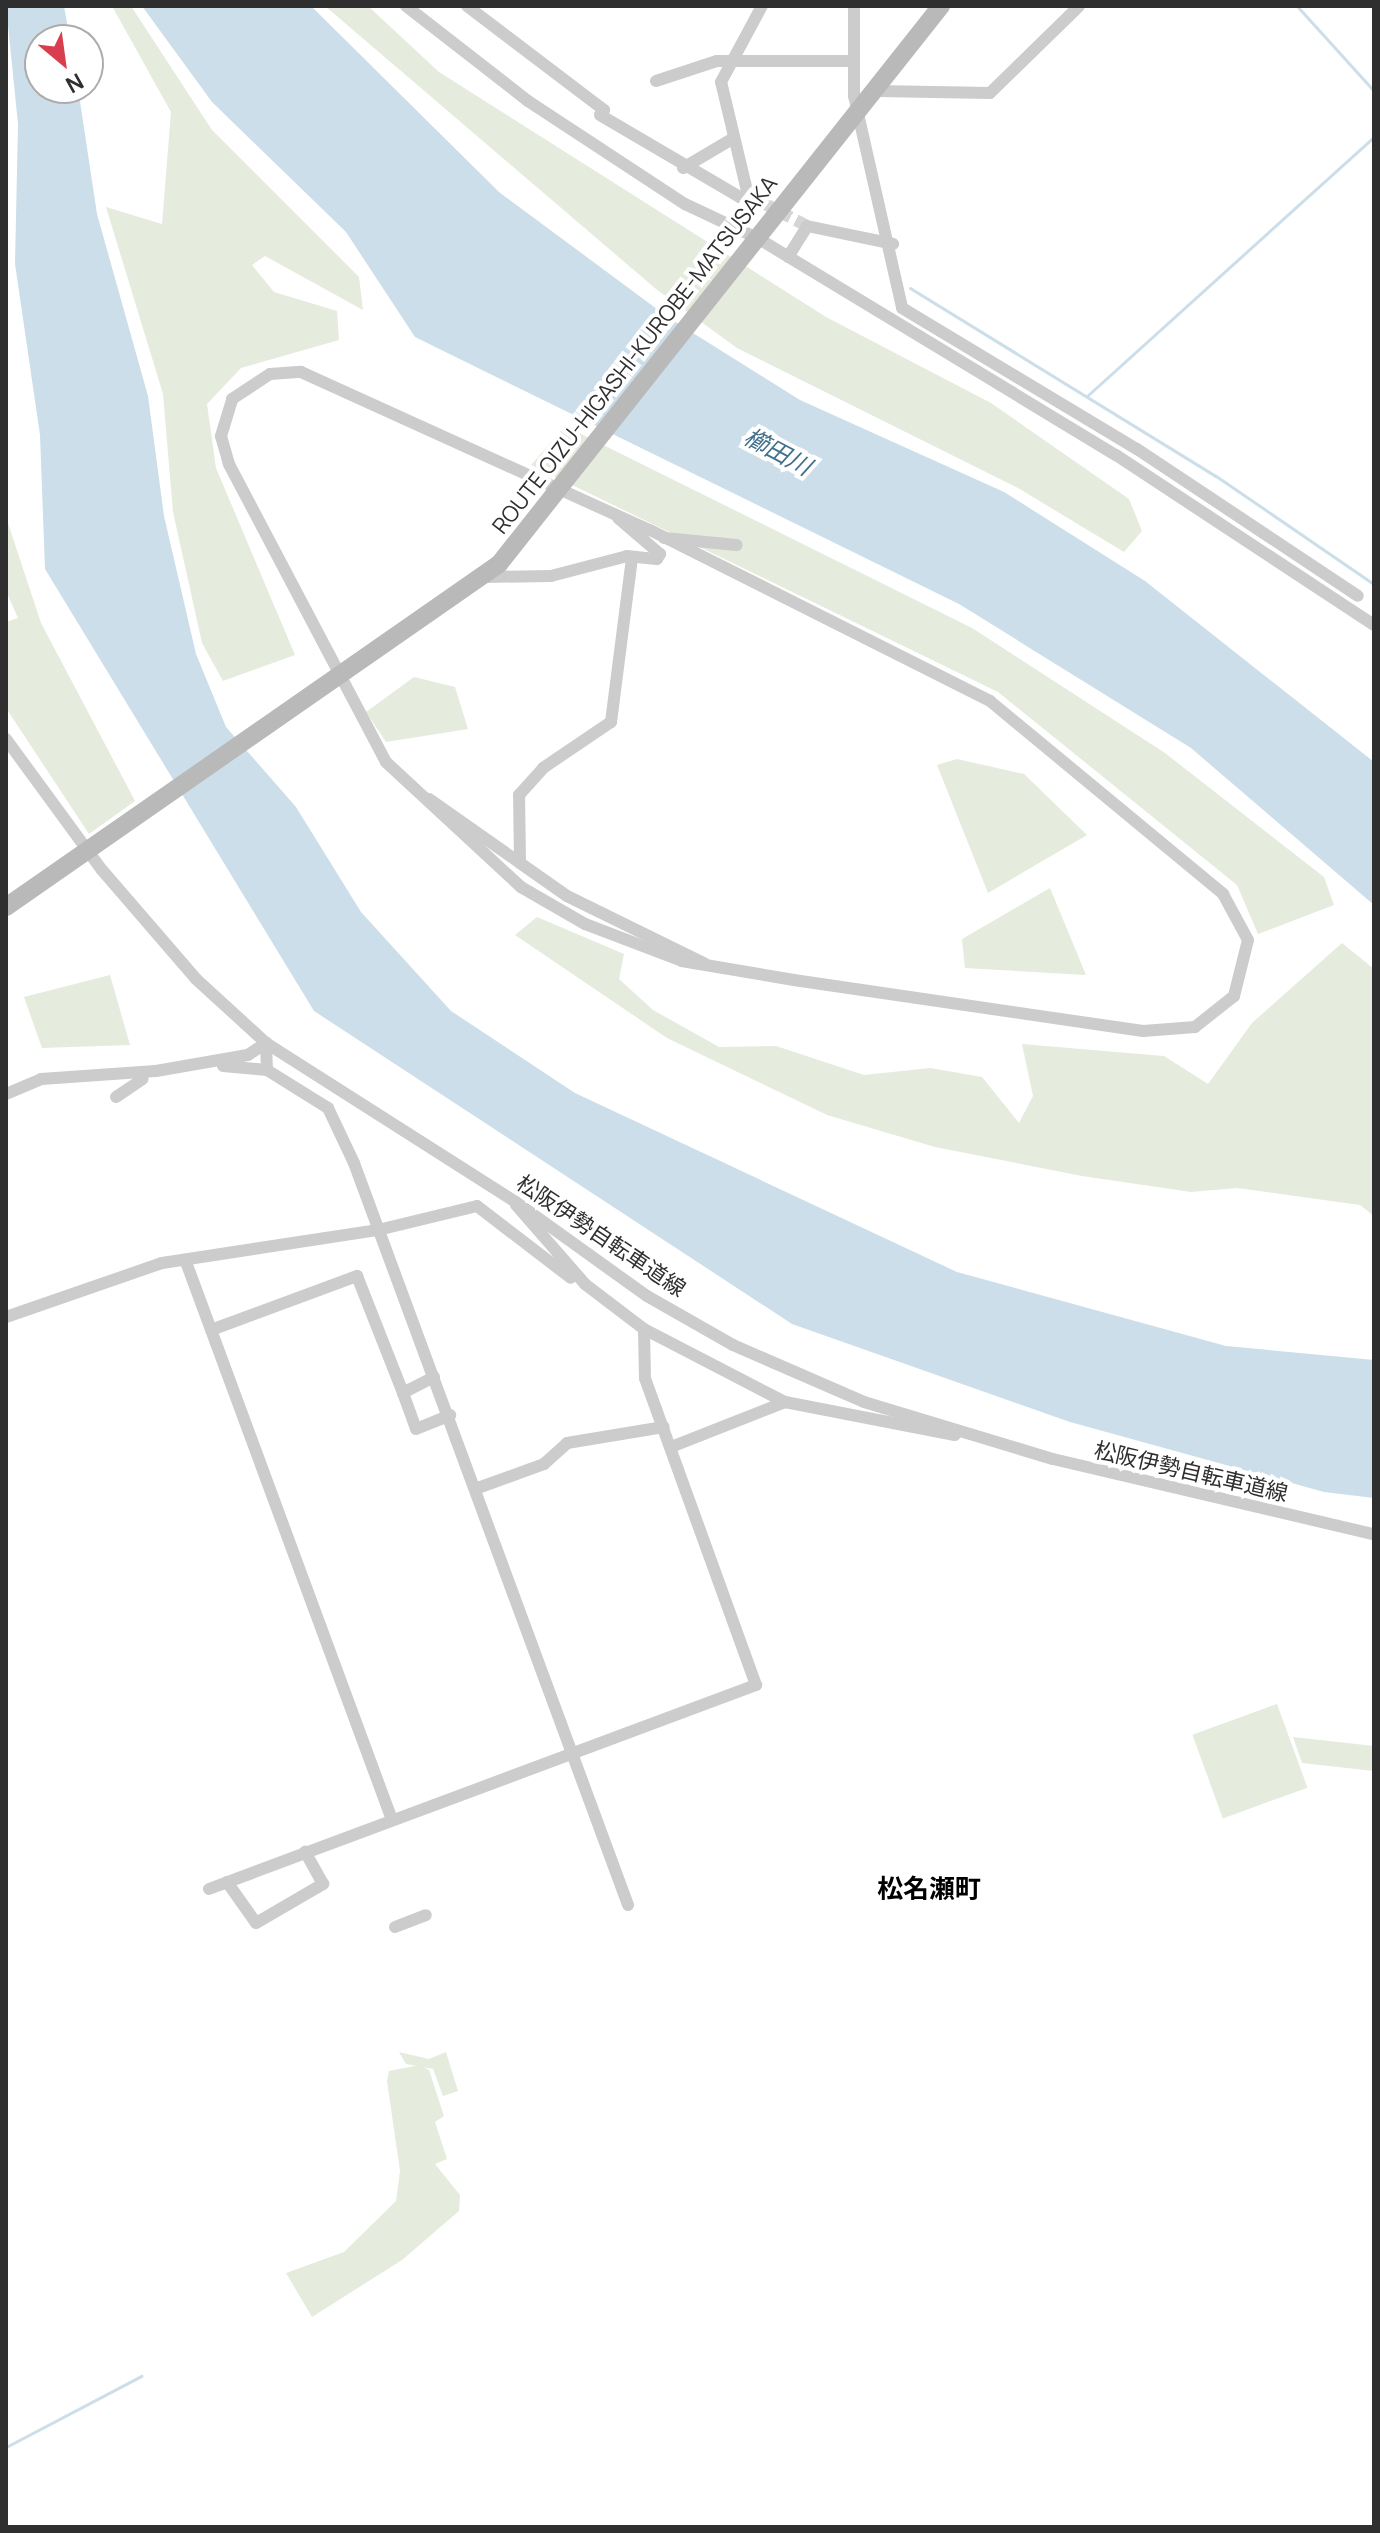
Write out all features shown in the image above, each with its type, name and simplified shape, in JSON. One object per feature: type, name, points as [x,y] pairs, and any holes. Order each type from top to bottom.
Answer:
[{"type":"main road","name":"ROUTE OIZU-HIGASHI-KUROBE-MATSUSAKA","points":[[6,907],[485,577],[564,489],[941,6]]},
{"type":"street","points":[[406,6],[573,132],[685,204],[788,257],[1116,455],[1372,621]]},
{"type":"street","points":[[467,6],[604,110],[600,115],[683,168],[748,195],[732,139],[721,82],[726,63],[762,6]]},
{"type":"street","points":[[854,6],[853,61],[858,110],[893,244],[902,308],[1150,457],[1358,596]]},
{"type":"street","points":[[877,91],[990,93],[1079,6]]},
{"type":"street","points":[[656,81],[726,63],[853,61]]},
{"type":"street","points":[[683,168],[732,139]]},
{"type":"street","points":[[788,257],[807,226],[893,244]]},
{"type":"street","points":[[301,372],[564,489],[618,518],[990,701],[1223,894],[1248,940],[1234,996],[1209,1021],[1172,1032],[706,965],[585,924],[521,887],[413,793],[386,762],[338,680],[224,451],[224,420],[248,384],[301,372]]},
{"type":"street","points":[[485,577],[551,576],[660,554],[618,518]]},
{"type":"street","points":[[664,538],[737,545]]},
{"type":"street","points":[[520,863],[519,795],[543,768],[611,722],[632,559]]},
{"type":"street","name":"松阪伊勢自転車道線","points":[[6,739],[196,979],[266,1043],[516,1202],[623,1280],[733,1345],[864,1402],[964,1433],[1374,1534]]},
{"type":"street","points":[[413,793],[567,896],[648,930],[706,965]]},
{"type":"street","points":[[266,1043],[267,1070]]},
{"type":"street","points":[[116,1097],[156,1071],[248,1055],[266,1043]]},
{"type":"street","points":[[6,1094],[41,1079],[232,1064],[267,1070],[328,1108],[450,1415],[628,1905]]},
{"type":"street","points":[[516,1202],[585,1284]]},
{"type":"street","points":[[6,1317],[131,1271],[378,1230],[477,1206],[644,1329],[785,1402],[885,1425],[964,1433]]},
{"type":"street","points":[[186,1262],[391,1817]]},
{"type":"street","points":[[211,1330],[357,1276],[416,1429],[450,1415]]},
{"type":"street","points":[[209,1889],[391,1817],[756,1685],[640,1356],[644,1329]]},
{"type":"street","points":[[403,1393],[434,1377]]},
{"type":"street","points":[[671,1447],[785,1402]]},
{"type":"street","points":[[475,1489],[544,1464],[567,1443],[664,1427]]},
{"type":"street","points":[[227,1882],[256,1923],[323,1884],[305,1852]]},
{"type":"street","points":[[395,1927],[426,1915]]},
{"type":"shaded area","points":[[112,6],[131,6],[212,130],[359,277],[363,310],[265,256],[252,265],[274,292],[337,311],[339,340],[241,368],[207,404],[216,468],[295,655],[223,681],[202,643],[173,512],[163,394],[106,207],[162,224],[171,112]]},
{"type":"shaded area","points":[[325,6],[368,6],[439,72],[826,317],[991,403],[1129,499],[1142,531],[1124,552],[1018,488],[737,348],[656,289]]},
{"type":"shaded area","points":[[565,426],[972,628],[1165,753],[1324,877],[1334,905],[1258,934],[1237,885],[998,692],[531,465]]},
{"type":"shaded area","points":[[6,517],[41,623],[135,801],[89,834],[6,708],[6,622],[18,618],[6,591]]},
{"type":"shaded area","points":[[414,677],[455,687],[468,729],[386,742],[366,712]]},
{"type":"shaded area","points":[[957,759],[1024,774],[1087,835],[988,893],[937,765]]},
{"type":"shaded area","points":[[1050,888],[1086,975],[965,968],[962,939]]},
{"type":"shaded area","points":[[537,917],[624,954],[619,979],[653,1010],[719,1047],[776,1046],[864,1075],[930,1068],[982,1077],[1019,1123],[1033,1096],[1022,1044],[1164,1056],[1208,1084],[1252,1023],[1342,943],[1374,969],[1374,1216],[1360,1205],[1237,1188],[1191,1192],[1082,1176],[935,1147],[827,1115],[667,1038],[515,935]]},
{"type":"shaded area","points":[[110,975],[130,1045],[42,1048],[24,997]]},
{"type":"shaded area","points":[[1277,1704],[1307,1788],[1223,1818],[1192,1735]]},
{"type":"shaded area","points":[[1293,1737],[1374,1746],[1374,1771],[1302,1763]]},
{"type":"shaded area","points":[[399,2052],[429,2059],[446,2052],[458,2091],[443,2096],[433,2069],[406,2064]]},
{"type":"shaded area","points":[[420,2065],[429,2070],[444,2116],[435,2122],[447,2159],[435,2164],[460,2195],[459,2211],[402,2260],[312,2317],[286,2273],[344,2252],[396,2201],[400,2171],[387,2081],[389,2071]]},
{"type":"water","points":[[6,6],[64,6],[67,24],[24,24],[24,104],[80,104],[97,214],[148,396],[164,516],[196,654],[226,727],[296,807],[361,912],[451,1011],[575,1093],[957,1272],[1226,1346],[1374,1360],[1374,1498],[1324,1492],[1070,1422],[792,1324],[314,1011],[45,569],[40,435],[15,264],[18,124]]},
{"type":"water","name":"櫛田川","points":[[142,6],[311,6],[499,192],[669,318],[800,400],[1004,492],[1145,581],[1374,762],[1374,905],[1191,748],[959,604],[415,337],[346,232],[212,102]]},
{"type":"waterway","points":[[1297,6],[1374,91]]},
{"type":"waterway","points":[[1087,396],[1374,137]]},
{"type":"waterway","points":[[910,288],[1216,476],[1374,584]]},
{"type":"waterway","points":[[6,2447],[141,2376]]},
{"type":"tunnel","points":[[748,195],[807,226]]},
{"type":"district","name":"松名瀬町","points":[[929,1889]]}]
